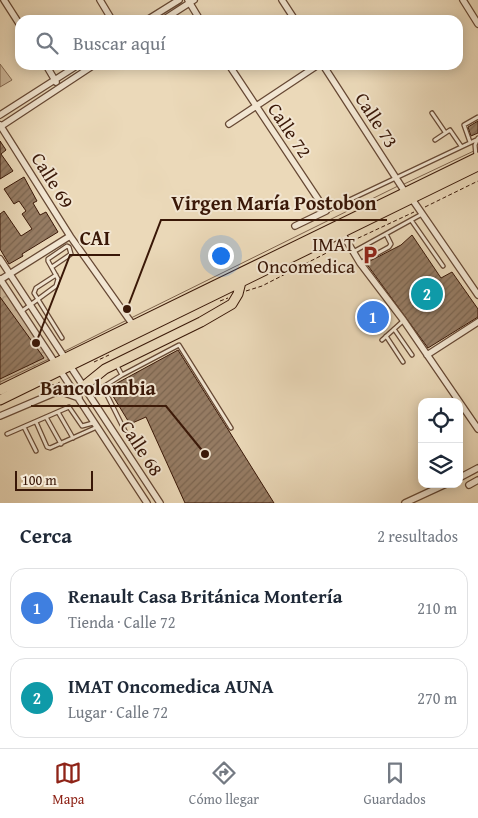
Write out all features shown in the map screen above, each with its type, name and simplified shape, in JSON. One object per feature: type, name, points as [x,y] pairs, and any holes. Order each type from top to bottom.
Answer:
[{"type":"main road","points":[[0,390],[54,359],[404,190],[477,160]]},
{"type":"main road","points":[[0,400],[412,199],[477,160]]},
{"type":"main road","points":[[84,386],[90,379],[116,364],[232,304],[238,294],[240,282]]},
{"type":"street","points":[[4,0],[15,17]]},
{"type":"street","points":[[100,0],[109,15]]},
{"type":"street","points":[[156,14],[178,0]]},
{"type":"street","points":[[282,0],[291,15]]},
{"type":"street","points":[[463,0],[478,24]]},
{"type":"street","points":[[169,15],[190,1],[197,15]]},
{"type":"street","points":[[49,70],[59,88]]},
{"type":"street","points":[[0,115],[70,70]]},
{"type":"street","points":[[0,126],[86,70]]},
{"type":"street","name":"Calle 72","points":[[232,70],[326,211]]},
{"type":"street","points":[[228,124],[311,70]]},
{"type":"street","name":"Calle 73","points":[[327,70],[404,190]]},
{"type":"street","name":"Calle 69","points":[[0,126],[70,236],[131,322]]},
{"type":"street","points":[[412,199],[478,296]]},
{"type":"street","points":[[295,226],[326,211]]},
{"type":"street","points":[[342,233],[352,252],[404,321],[478,429]]},
{"type":"street","points":[[0,280],[70,236]]},
{"type":"street","name":"Calle 68","points":[[0,259],[159,501]]},
{"type":"street","name":"Calle 68","points":[[0,280],[22,310],[146,503]]},
{"type":"street","points":[[427,355],[478,322]]},
{"type":"street","points":[[0,416],[59,391],[79,399]]},
{"type":"street","points":[[463,476],[478,468]]},
{"type":"street","points":[[469,485],[478,480]]},
{"type":"street","points":[[405,503],[437,488]]},
{"type":"street","points":[[151,503],[159,501]]},
{"type":"lane","points":[[432,113],[445,132]]},
{"type":"lane","points":[[470,142],[464,125],[478,117]]},
{"type":"lane","points":[[435,140],[445,132],[452,131],[461,146]]},
{"type":"lane","points":[[326,211],[397,179],[477,139],[477,160]]},
{"type":"lane","points":[[352,252],[423,214]]},
{"type":"lane","points":[[412,220],[443,266]]},
{"type":"lane","points":[[360,263],[389,247],[391,244],[386,234]]},
{"type":"lane","points":[[22,310],[56,286],[58,282],[52,267],[49,257],[66,246],[72,249],[71,254],[52,267]]},
{"type":"lane","points":[[56,275],[34,290],[37,299],[62,338]]},
{"type":"lane","points":[[382,340],[404,321]]},
{"type":"lane","points":[[394,329],[412,355]]},
{"type":"lane","points":[[176,334],[179,345],[230,428]]},
{"type":"lane","points":[[386,336],[403,362]]},
{"type":"lane","points":[[125,431],[103,390],[106,384],[179,345]]},
{"type":"lane","points":[[116,364],[122,375]]},
{"type":"lane","points":[[7,434],[70,407],[82,426],[96,425]]},
{"type":"lane","points":[[58,412],[73,438]]},
{"type":"lane","points":[[46,417],[62,444]]},
{"type":"lane","points":[[36,422],[48,448],[62,444],[96,425]]},
{"type":"lane","points":[[24,427],[36,451]]},
{"type":"green space","points":[[0,64],[12,80],[0,87]]},
{"type":"green space","points":[[0,280],[56,362],[0,390]]},
{"type":"building","points":[[478,121],[478,133],[471,136],[468,127]]},
{"type":"building","points":[[0,141],[6,150],[1,154],[13,171],[0,179]]},
{"type":"building","points":[[24,177],[37,201],[33,203],[40,215],[46,212],[58,232],[9,264],[0,249],[0,214],[4,211],[21,236],[32,229],[22,214],[26,211],[19,201],[14,204],[4,189]]},
{"type":"building","points":[[412,235],[441,278],[452,272],[478,309],[478,317],[428,348],[366,263],[401,245]]},
{"type":"building","points":[[0,297],[44,358],[0,379]]},
{"type":"building","points":[[178,350],[274,503],[185,503],[146,417],[130,424],[108,388]]},
{"type":"waterway","points":[[402,185],[478,149]]},
{"type":"waterway","points":[[131,318],[398,186]]},
{"type":"waterway","points":[[63,352],[127,320]]},
{"type":"waterway","points":[[0,382],[49,359]]},
{"type":"place","name":"IMAT Oncomedica","points":[[370,255]]},
{"type":"place","name":"IMAT Oncomedica AUNA","points":[[427,294]]},
{"type":"place","name":"Virgen María Postobon","points":[[127,309]]},
{"type":"place","name":"Renault Casa Británica Montería","points":[[373,317]]},
{"type":"place","name":"CAI","points":[[36,343]]},
{"type":"place","name":"Bancolombia","points":[[205,454]]}]
